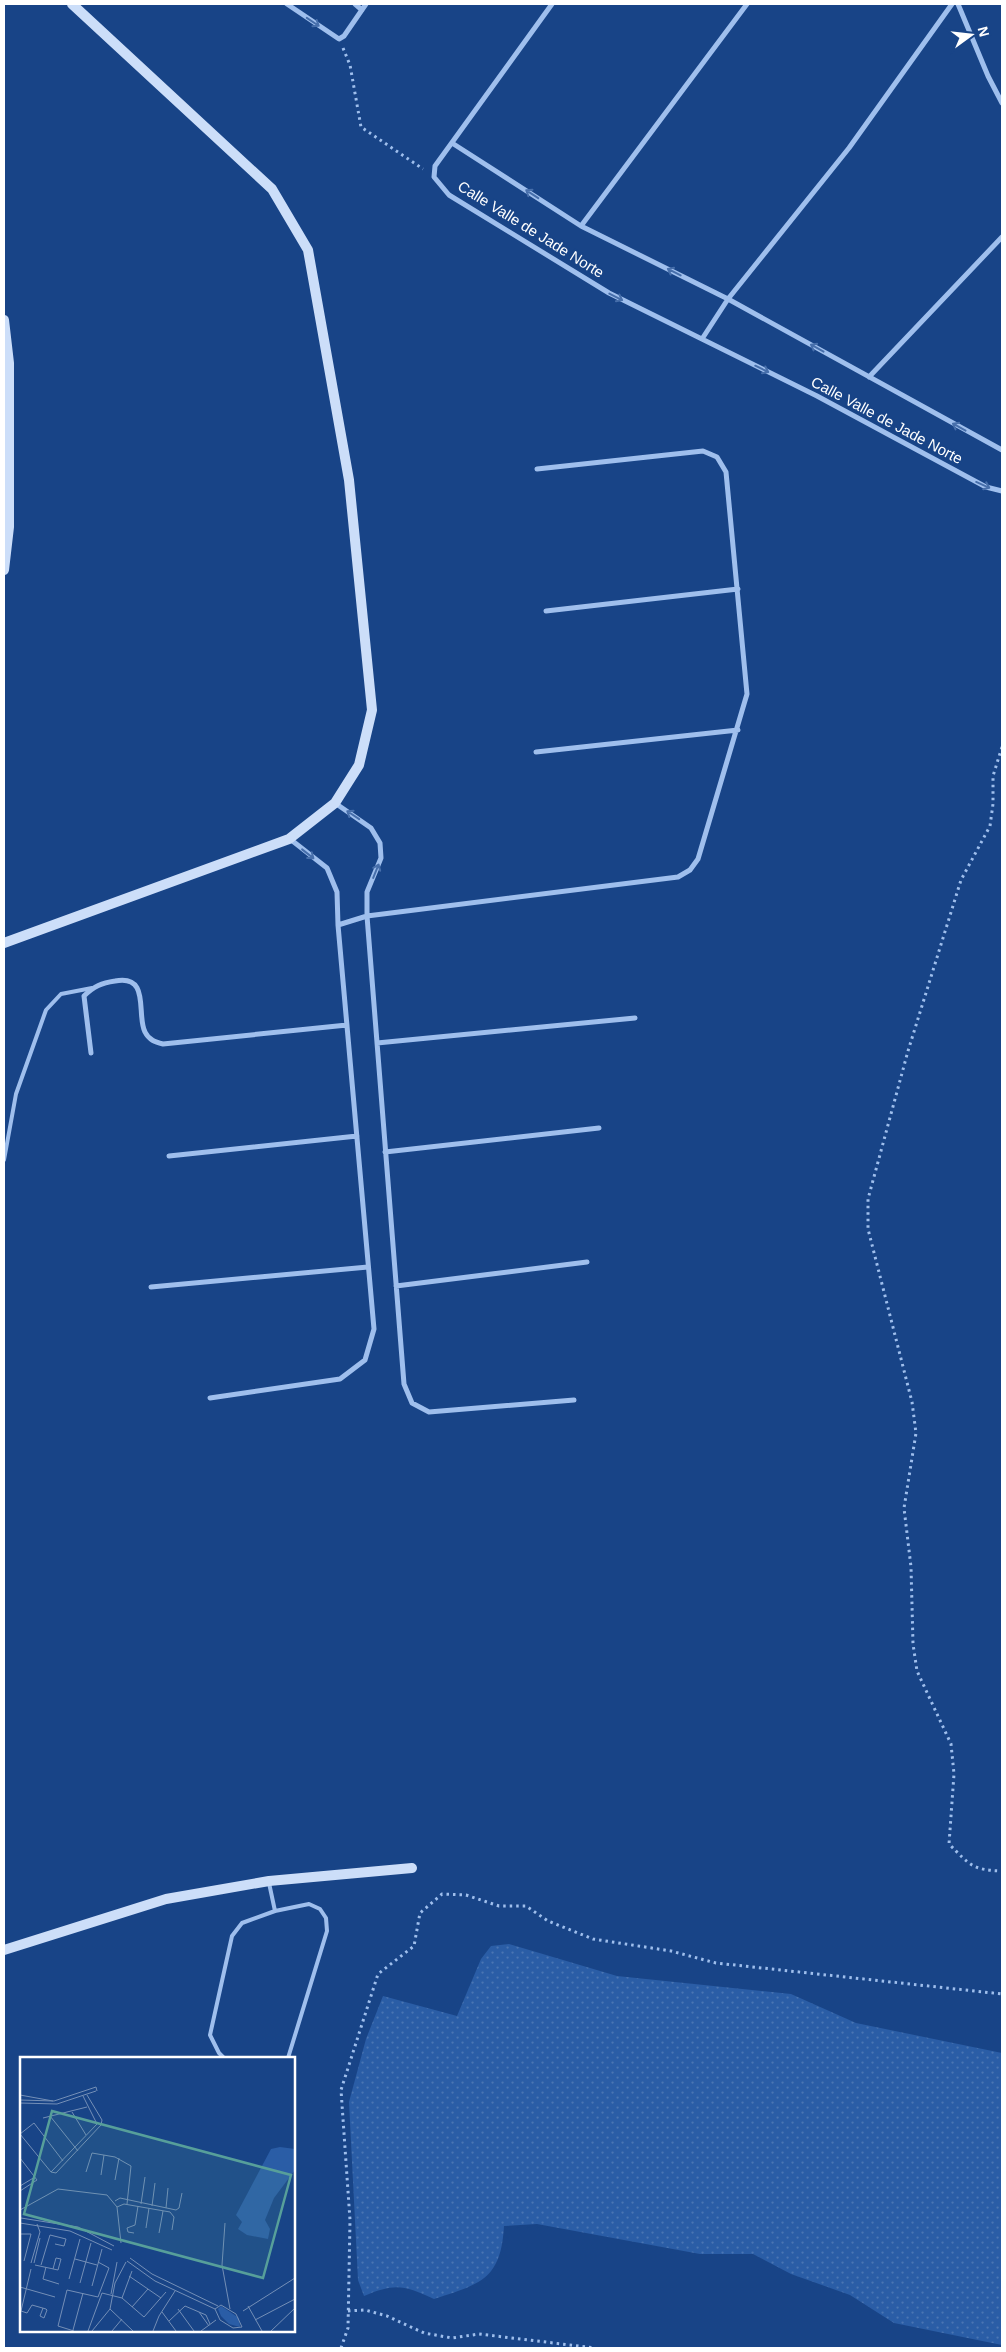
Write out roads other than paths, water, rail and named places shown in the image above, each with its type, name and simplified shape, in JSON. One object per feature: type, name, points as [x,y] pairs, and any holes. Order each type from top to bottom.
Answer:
[{"type":"street","points":[[4,943],[289,839],[335,803],[359,765],[372,710],[348,480],[308,250],[272,189],[72,4]]},
{"type":"street","points":[[287,4],[339,39],[344,36],[366,4]]},
{"type":"street","points":[[355,4],[362,10]]},
{"type":"street","points":[[452,143],[552,4]]},
{"type":"street","points":[[581,226],[747,4]]},
{"type":"street","points":[[702,339],[728,299],[849,148],[952,4]]},
{"type":"street","points":[[958,4],[988,76],[1002,103]]},
{"type":"street","name":"Calle Valle de Jade Norte","points":[[1002,450],[728,299],[581,226],[452,143],[435,166],[434,177],[449,195],[609,294],[817,396],[986,487],[1002,491]]},
{"type":"street","points":[[869,377],[1002,237]]},
{"type":"street","points":[[4,320],[9,363],[9,460],[8,527],[4,570]]},
{"type":"street","points":[[338,925],[367,916],[678,877],[690,870],[698,859],[738,730],[747,694],[726,472],[717,457],[703,451],[537,469]]},
{"type":"street","points":[[546,611],[738,589]]},
{"type":"street","points":[[536,752],[738,730]]},
{"type":"street","points":[[335,803],[371,828],[380,843],[381,858],[367,892],[367,916],[404,1384],[412,1403],[430,1412],[574,1400]]},
{"type":"street","points":[[210,1398],[340,1379],[365,1360],[374,1329],[338,925],[337,892],[327,868],[289,839]]},
{"type":"street","points":[[91,1053],[84,996],[92,988],[121,980],[132,983],[140,994],[144,1031],[151,1041],[163,1044],[347,1025]]},
{"type":"street","points":[[377,1043],[635,1018]]},
{"type":"street","points":[[386,1152],[599,1128]]},
{"type":"street","points":[[169,1156],[357,1136]]},
{"type":"street","points":[[396,1286],[587,1262]]},
{"type":"street","points":[[150,1288],[368,1267]]},
{"type":"street","points":[[4,1950],[166,1899],[269,1881],[412,1868]]},
{"type":"lane","points":[[4,1160],[16,1094],[46,1010],[61,994],[92,988]]},
{"type":"lane","points":[[269,1881],[275,1912]]},
{"type":"lane","points":[[223,2057],[219,2054],[210,2035],[232,1936],[242,1923],[275,1912],[309,1904],[320,1909],[326,1918],[327,1931],[288,2057]]}]
